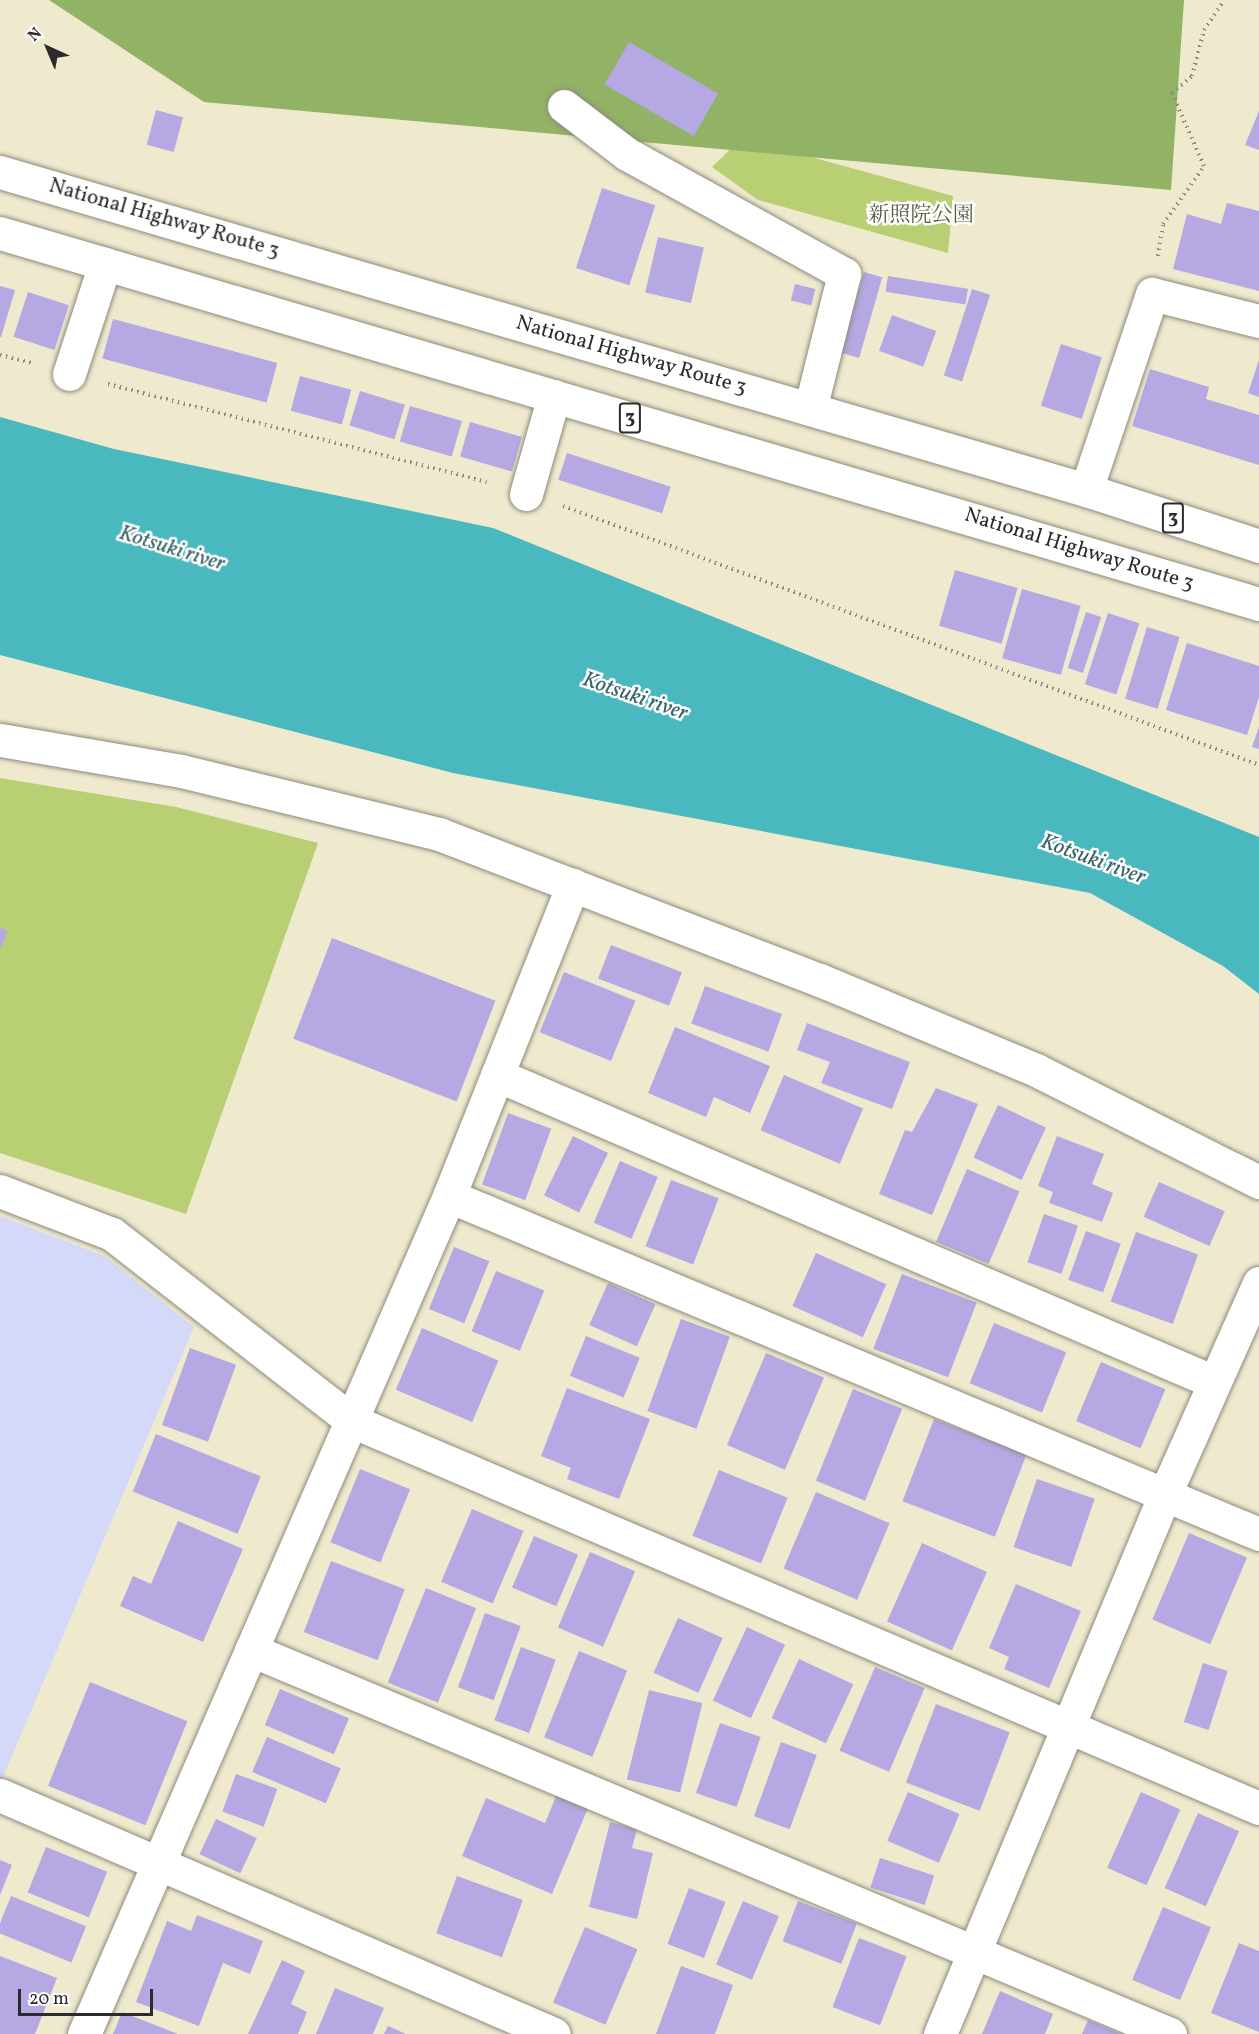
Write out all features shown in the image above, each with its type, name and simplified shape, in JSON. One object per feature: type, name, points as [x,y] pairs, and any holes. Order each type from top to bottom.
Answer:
[{"type":"main road","points":[[564,106],[627,154],[844,274],[810,409]]},
{"type":"main road","name":"National Highway Route 3","points":[[0,172],[1086,490],[1259,546]]},
{"type":"main road","name":"National Highway Route 3","points":[[0,233],[1259,604]]},
{"type":"main road","points":[[69,374],[105,264]]},
{"type":"main road","points":[[1086,490],[1152,294],[1259,321]]},
{"type":"main road","points":[[526,494],[555,396]]},
{"type":"main road","points":[[0,740],[181,771],[427,831],[573,885],[1036,1070],[1259,1182]]},
{"type":"main road","points":[[84,2034],[155,1864],[352,1421],[449,1196],[573,885]]},
{"type":"main road","points":[[497,1075],[1214,1382]]},
{"type":"main road","points":[[0,1191],[112,1234],[352,1421],[1259,1808]]},
{"type":"main road","points":[[449,1196],[1259,1534]]},
{"type":"main road","points":[[940,2034],[1165,1494],[1259,1284]]},
{"type":"main road","points":[[251,1650],[1170,2034]]},
{"type":"main road","points":[[0,1795],[155,1864],[554,2034]]},
{"type":"path","points":[[1152,294],[1163,224],[1204,166],[1172,93],[1192,76],[1204,30],[1224,0]]},
{"type":"path","points":[[0,355],[412,459],[526,494],[1259,765]]},
{"type":"shaded area","points":[[0,1216],[104,1256],[194,1327],[0,1784]]},
{"type":"green space","points":[[49,0],[1184,0],[1171,190],[204,102]]},
{"type":"green space","name":"新照院公園","points":[[742,138],[953,196],[948,253],[758,200],[712,167]]},
{"type":"green space","points":[[0,778],[176,807],[318,843],[186,1214],[0,1153]]},
{"type":"water","name":"Kotsuki river","points":[[0,417],[114,449],[493,528],[1259,837],[1259,994],[1223,966],[1090,893],[453,773],[0,655]]},
{"type":"building","points":[[629,42],[718,94],[694,136],[604,84]]},
{"type":"building","points":[[156,110],[183,117],[174,152],[147,145]]},
{"type":"building","points":[[1259,111],[1259,150],[1245,145]]},
{"type":"building","points":[[602,188],[655,205],[629,285],[576,268]]},
{"type":"building","points":[[1227,203],[1259,211],[1259,291],[1173,269],[1187,214],[1221,224]]},
{"type":"building","points":[[658,237],[704,248],[691,303],[645,293]]},
{"type":"building","points":[[864,272],[882,277],[859,358],[841,353]]},
{"type":"building","points":[[888,276],[968,289],[965,304],[885,292]]},
{"type":"building","points":[[795,284],[815,289],[811,306],[791,300]]},
{"type":"building","points":[[0,286],[15,290],[1,337],[0,337]]},
{"type":"building","points":[[972,289],[990,295],[962,381],[944,376]]},
{"type":"building","points":[[28,292],[69,305],[54,350],[13,337]]},
{"type":"building","points":[[892,315],[936,331],[923,367],[879,351]]},
{"type":"building","points":[[113,319],[277,363],[267,403],[102,359]]},
{"type":"building","points":[[1061,344],[1102,357],[1082,419],[1041,406]]},
{"type":"building","points":[[1259,360],[1259,397],[1248,393]]},
{"type":"building","points":[[1150,369],[1209,387],[1206,399],[1259,415],[1259,465],[1132,426]]},
{"type":"building","points":[[300,376],[351,390],[342,424],[291,411]]},
{"type":"building","points":[[360,391],[405,405],[394,439],[349,425]]},
{"type":"building","points":[[410,406],[462,421],[452,456],[400,442]]},
{"type":"building","points":[[470,422],[522,437],[512,471],[460,457]]},
{"type":"building","points":[[567,453],[671,487],[662,513],[558,480]]},
{"type":"building","points":[[955,570],[1017,588],[1001,644],[939,626]]},
{"type":"building","points":[[1022,589],[1081,606],[1061,675],[1002,658]]},
{"type":"building","points":[[1086,612],[1101,617],[1083,673],[1068,668]]},
{"type":"building","points":[[1108,613],[1139,623],[1116,695],[1085,684]]},
{"type":"building","points":[[1147,627],[1180,637],[1158,709],[1125,699]]},
{"type":"building","points":[[1187,643],[1259,666],[1259,697],[1247,735],[1166,710]]},
{"type":"building","points":[[1259,727],[1259,749],[1252,747]]},
{"type":"building","points":[[0,928],[8,931],[0,950]]},
{"type":"building","points":[[332,938],[495,1001],[457,1102],[293,1039]]},
{"type":"building","points":[[611,945],[682,972],[669,1006],[598,979]]},
{"type":"building","points":[[564,972],[635,1001],[611,1061],[540,1032]]},
{"type":"building","points":[[705,986],[782,1014],[768,1052],[691,1024]]},
{"type":"building","points":[[807,1023],[910,1062],[892,1109],[821,1083],[830,1062],[797,1050]]},
{"type":"building","points":[[675,1027],[770,1066],[750,1113],[714,1097],[706,1117],[648,1093]]},
{"type":"building","points":[[784,1075],[863,1109],[840,1164],[761,1130]]},
{"type":"building","points":[[936,1088],[978,1104],[932,1215],[879,1194],[905,1130],[912,1132]]},
{"type":"building","points":[[998,1105],[1046,1127],[1022,1180],[973,1158]]},
{"type":"building","points":[[508,1113],[551,1129],[525,1200],[482,1184]]},
{"type":"building","points":[[573,1136],[608,1153],[579,1212],[544,1195]]},
{"type":"building","points":[[1057,1136],[1104,1154],[1092,1184],[1113,1193],[1102,1222],[1049,1203],[1053,1192],[1038,1186]]},
{"type":"building","points":[[620,1161],[658,1177],[632,1239],[594,1223]]},
{"type":"building","points":[[967,1169],[1019,1191],[989,1264],[936,1242]]},
{"type":"building","points":[[671,1180],[719,1198],[693,1265],[646,1246]]},
{"type":"building","points":[[1159,1182],[1225,1211],[1209,1246],[1144,1217]]},
{"type":"building","points":[[1044,1214],[1078,1226],[1061,1274],[1027,1262]]},
{"type":"building","points":[[1086,1231],[1121,1244],[1103,1293],[1068,1280]]},
{"type":"building","points":[[1136,1232],[1198,1255],[1173,1324],[1111,1302]]},
{"type":"building","points":[[454,1247],[489,1261],[464,1323],[429,1309]]},
{"type":"building","points":[[816,1253],[886,1284],[863,1337],[792,1306]]},
{"type":"building","points":[[496,1271],[544,1290],[520,1351],[472,1331]]},
{"type":"building","points":[[902,1274],[977,1303],[948,1377],[873,1349]]},
{"type":"building","points":[[608,1283],[656,1304],[637,1346],[589,1325]]},
{"type":"building","points":[[681,1319],[730,1337],[696,1429],[647,1411]]},
{"type":"building","points":[[994,1323],[1066,1352],[1042,1412],[970,1383]]},
{"type":"building","points":[[422,1328],[498,1360],[472,1422],[396,1390]]},
{"type":"building","points":[[586,1336],[640,1358],[624,1398],[570,1376]]},
{"type":"building","points":[[190,1348],[236,1365],[208,1442],[162,1425]]},
{"type":"building","points":[[766,1353],[824,1378],[785,1470],[727,1445]]},
{"type":"building","points":[[1101,1362],[1165,1389],[1140,1448],[1076,1421]]},
{"type":"building","points":[[567,1388],[650,1419],[619,1499],[567,1479],[571,1468],[541,1456]]},
{"type":"building","points":[[853,1389],[902,1409],[865,1501],[816,1481]]},
{"type":"building","points":[[934,1419],[1026,1454],[995,1537],[902,1501]]},
{"type":"building","points":[[156,1434],[261,1476],[238,1534],[133,1491]]},
{"type":"building","points":[[360,1469],[410,1489],[380,1562],[330,1542]]},
{"type":"building","points":[[719,1470],[788,1498],[761,1564],[692,1536]]},
{"type":"building","points":[[1037,1479],[1095,1499],[1071,1567],[1014,1547]]},
{"type":"building","points":[[816,1492],[890,1523],[857,1600],[784,1568]]},
{"type":"building","points":[[472,1509],[524,1531],[493,1604],[441,1582]]},
{"type":"building","points":[[178,1521],[243,1549],[203,1642],[120,1606],[133,1576],[151,1584]]},
{"type":"building","points":[[1189,1533],[1247,1558],[1210,1644],[1152,1620]]},
{"type":"building","points":[[534,1536],[578,1555],[556,1606],[512,1588]]},
{"type":"building","points":[[922,1543],[987,1572],[952,1650],[887,1622]]},
{"type":"building","points":[[590,1552],[635,1571],[603,1647],[558,1627]]},
{"type":"building","points":[[331,1561],[405,1589],[378,1660],[304,1632]]},
{"type":"building","points":[[1016,1584],[1081,1611],[1049,1688],[1004,1669],[1009,1657],[989,1648]]},
{"type":"building","points":[[426,1588],[476,1608],[438,1703],[388,1683]]},
{"type":"building","points":[[485,1613],[521,1626],[494,1700],[458,1687]]},
{"type":"building","points":[[678,1618],[723,1638],[698,1693],[654,1673]]},
{"type":"building","points":[[747,1627],[785,1645],[751,1718],[713,1700]]},
{"type":"building","points":[[521,1647],[556,1660],[529,1733],[494,1720]]},
{"type":"building","points":[[579,1651],[627,1670],[592,1757],[544,1737]]},
{"type":"building","points":[[799,1659],[853,1684],[826,1743],[772,1718]]},
{"type":"building","points":[[1203,1663],[1228,1671],[1209,1730],[1184,1722]]},
{"type":"building","points":[[875,1667],[925,1688],[889,1772],[839,1751]]},
{"type":"building","points":[[90,1682],[187,1721],[145,1825],[48,1786]]},
{"type":"building","points":[[280,1689],[349,1718],[334,1754],[265,1725]]},
{"type":"building","points":[[649,1690],[702,1703],[680,1793],[627,1779]]},
{"type":"building","points":[[936,1704],[1010,1732],[980,1811],[906,1782]]},
{"type":"building","points":[[720,1723],[761,1737],[737,1807],[696,1793]]},
{"type":"building","points":[[267,1737],[341,1768],[326,1803],[252,1772]]},
{"type":"building","points":[[781,1742],[817,1755],[790,1829],[754,1816]]},
{"type":"building","points":[[236,1774],[277,1789],[264,1827],[222,1812]]},
{"type":"building","points":[[908,1792],[960,1814],[939,1863],[887,1841]]},
{"type":"building","points":[[1141,1792],[1180,1809],[1147,1885],[1107,1868]]},
{"type":"building","points":[[557,1794],[588,1808],[552,1894],[462,1856],[486,1798],[545,1823]]},
{"type":"building","points":[[1198,1813],[1239,1831],[1206,1906],[1165,1888]]},
{"type":"building","points":[[216,1819],[257,1838],[240,1873],[200,1854]]},
{"type":"building","points":[[610,1822],[637,1829],[632,1848],[653,1853],[637,1919],[589,1907]]},
{"type":"building","points":[[46,1847],[107,1872],[89,1917],[28,1892]]},
{"type":"building","points":[[880,1858],[934,1876],[925,1905],[870,1887]]},
{"type":"building","points":[[0,1860],[12,1865],[0,1895]]},
{"type":"building","points":[[457,1876],[523,1900],[502,1957],[436,1933]]},
{"type":"building","points":[[689,1888],[725,1902],[704,1958],[667,1944]]},
{"type":"building","points":[[11,1896],[86,1926],[71,1963],[0,1934],[0,1923]]},
{"type":"building","points":[[743,1901],[779,1916],[752,1980],[716,1965]]},
{"type":"building","points":[[798,1901],[857,1924],[841,1964],[783,1941]]},
{"type":"building","points":[[1163,1907],[1211,1927],[1180,2000],[1132,1980]]},
{"type":"building","points":[[197,1915],[263,1941],[250,1974],[223,1963],[199,2026],[136,2002],[167,1921],[191,1931]]},
{"type":"building","points":[[585,1927],[637,1949],[605,2025],[553,2002]]},
{"type":"building","points":[[859,1938],[907,1956],[880,2025],[832,2007]]},
{"type":"building","points":[[1239,1943],[1259,1951],[1259,2032],[1211,2013]]},
{"type":"building","points":[[0,1956],[57,1978],[35,2034],[0,2034]]},
{"type":"building","points":[[282,1960],[305,1971],[291,2004],[307,2012],[298,2034],[248,2034]]},
{"type":"building","points":[[681,1966],[733,1985],[715,2034],[656,2034]]},
{"type":"building","points":[[335,1988],[384,2008],[373,2034],[316,2034]]},
{"type":"building","points":[[1000,1991],[1053,2014],[1045,2034],[982,2034]]},
{"type":"building","points":[[122,2012],[178,2034],[113,2034]]},
{"type":"building","points":[[1088,2020],[1121,2034],[1082,2034]]},
{"type":"building","points":[[388,2026],[406,2034],[384,2034]]}]
